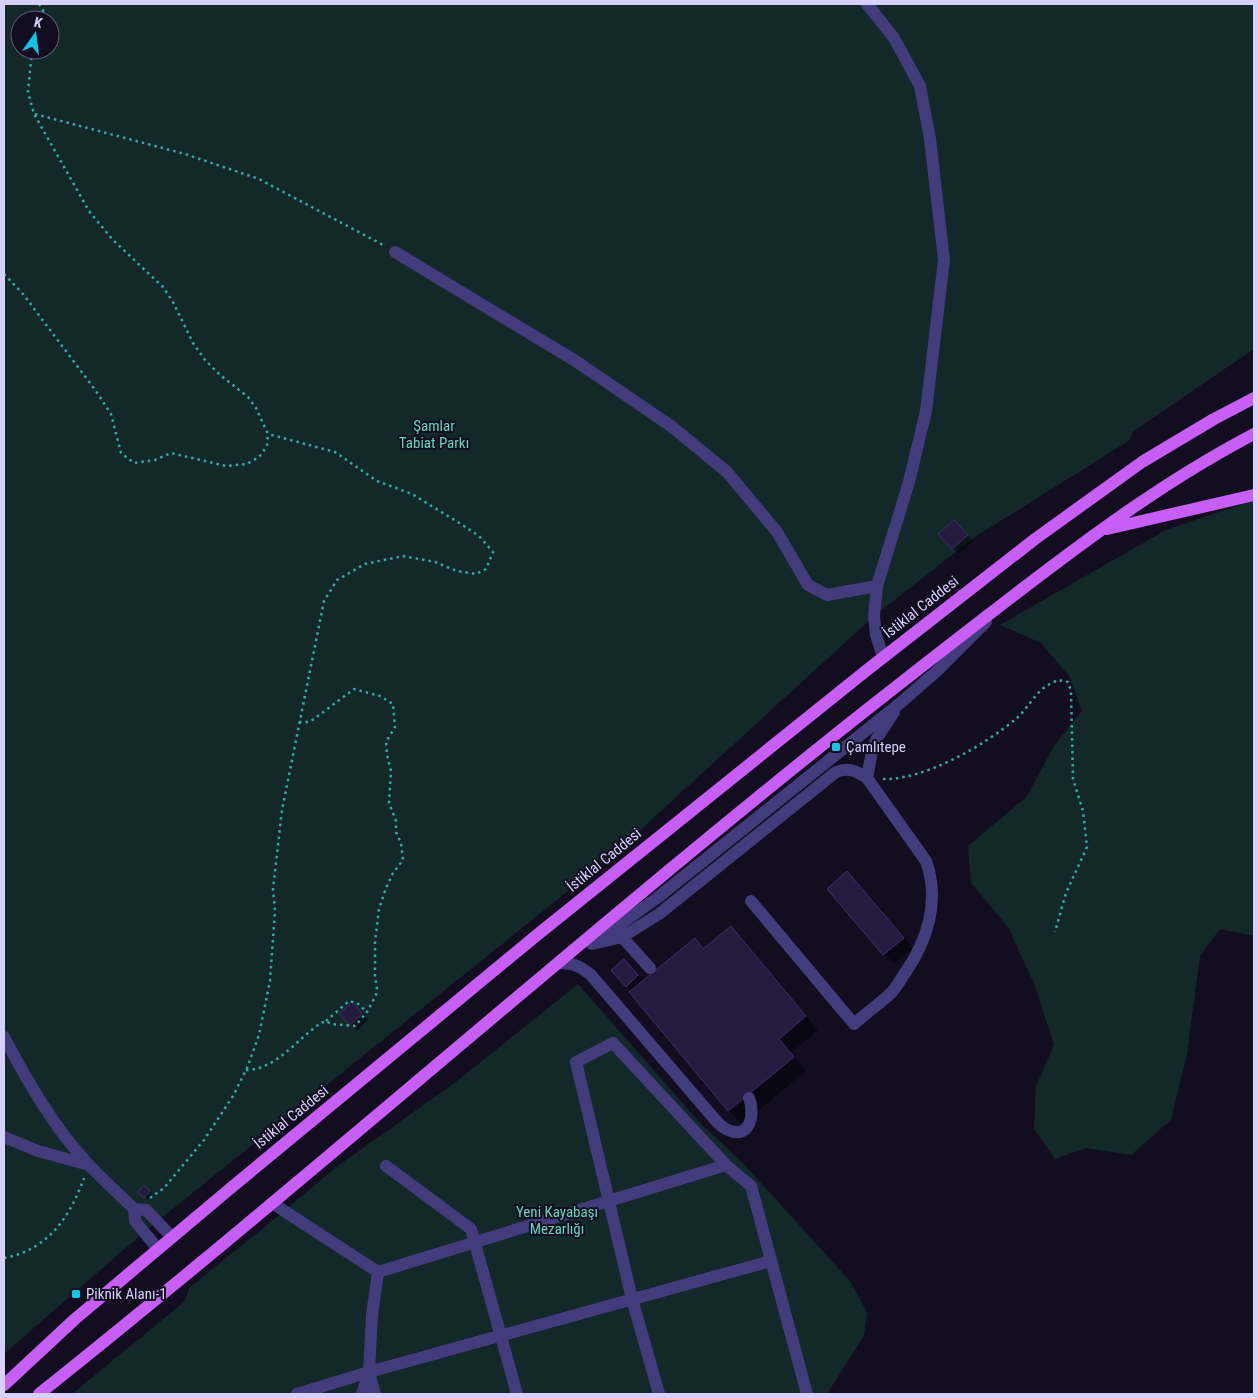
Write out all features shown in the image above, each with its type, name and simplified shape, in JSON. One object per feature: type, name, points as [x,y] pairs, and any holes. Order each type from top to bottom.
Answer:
[{"type":"main road","name":"İstiklal Caddesi","points":[[4,1385],[75,1319],[172,1237],[537,935],[883,657],[1035,539],[1142,462],[1214,419],[1254,398]]},
{"type":"main road","points":[[39,1394],[272,1203],[703,840],[878,700],[1154,492],[1254,434]]},
{"type":"main road","points":[[1100,531],[1254,495]]},
{"type":"street","points":[[868,4],[894,38],[920,86],[930,139],[944,260],[926,411],[910,482],[877,586],[874,616],[876,635],[883,657]]},
{"type":"street","points":[[395,252],[574,360],[671,426],[727,472],[777,532],[808,585],[826,595],[877,586]]},
{"type":"street","points":[[559,963],[592,944],[657,898],[899,704],[937,671],[1006,602]]},
{"type":"street","points":[[866,778],[877,738],[899,704]]},
{"type":"street","points":[[592,944],[622,937],[659,914],[836,772],[843,769],[853,770],[866,778],[926,861],[930,873],[931,914],[926,935],[911,965],[893,991],[854,1024],[751,901]]},
{"type":"street","points":[[622,937],[650,968]]},
{"type":"street","points":[[559,963],[580,966],[591,975],[718,1123],[728,1130],[736,1132],[743,1130],[752,1118],[752,1107],[748,1098]]},
{"type":"street","points":[[4,1037],[41,1102],[89,1165],[134,1209],[146,1210],[172,1237]]},
{"type":"street","points":[[659,1394],[632,1299],[576,1062],[613,1043],[726,1165],[751,1186],[807,1394]]},
{"type":"street","points":[[4,1137],[38,1151],[89,1165]]},
{"type":"street","points":[[378,1272],[726,1165]]},
{"type":"street","points":[[386,1166],[471,1229],[517,1394]]},
{"type":"street","points":[[272,1203],[378,1272]]},
{"type":"street","points":[[134,1209],[135,1221],[158,1249]]},
{"type":"street","points":[[297,1394],[369,1372],[772,1261]]},
{"type":"street","points":[[362,1394],[369,1372],[372,1315],[378,1272]]},
{"type":"street","points":[[369,1372],[375,1394]]},
{"type":"path","points":[[4,274],[23,294],[96,390],[111,414],[122,453],[134,463],[155,460],[171,453],[226,466],[247,464],[259,457],[268,446],[268,434],[256,408],[248,397],[205,360],[193,343],[173,302],[163,287],[112,239],[89,211],[34,114],[28,92],[31,60]]},
{"type":"path","points":[[34,114],[185,154],[259,179],[395,252]]},
{"type":"path","points":[[134,1209],[164,1188],[194,1154],[233,1096],[246,1070],[259,1035],[270,981],[275,911],[273,889],[282,810],[324,601],[337,580],[365,564],[403,556],[435,562],[457,571],[476,574],[486,569],[493,552],[479,536],[461,524],[412,494],[377,481],[335,452],[268,434]]},
{"type":"path","points":[[866,778],[902,778],[971,751],[1017,718],[1044,687],[1058,680],[1068,682],[1071,691],[1073,779],[1083,811],[1087,846],[1066,893],[1055,932]]},
{"type":"path","points":[[299,722],[309,722],[354,689],[380,696],[393,704],[395,726],[386,742],[391,771],[389,802],[396,821],[396,832],[401,844],[403,860],[393,873],[381,900],[375,942],[377,989],[367,1012],[355,1026],[331,1024],[326,1021]]},
{"type":"path","points":[[246,1070],[260,1068],[277,1059],[314,1027],[326,1021],[349,1001],[357,1003],[367,1012]]},
{"type":"path","points":[[4,1258],[42,1242],[56,1229],[69,1214],[89,1165]]},
{"type":"green space","name":"Şamlar Tabiat Parkı","points":[[4,4],[1254,4],[1254,349],[1132,432],[1130,440],[975,537],[874,616],[614,854],[144,1232],[4,1354]]},
{"type":"green space","points":[[1254,500],[1254,936],[1220,929],[1200,956],[1187,1054],[1171,1120],[1131,1155],[1086,1148],[1055,1159],[1034,1129],[1036,1086],[1054,1045],[1035,986],[1008,927],[971,883],[968,846],[1027,796],[1055,744],[1082,711],[1069,676],[1041,643],[1000,625],[1166,530]]},
{"type":"green space","name":"Yeni Kayabaşı Mezarlığı","points":[[578,984],[702,1125],[743,1163],[850,1281],[867,1312],[864,1336],[827,1394],[72,1394],[185,1301],[189,1288],[335,1168],[457,1081]]},
{"type":"building","points":[[954,520],[968,535],[952,549],[938,534]]},
{"type":"building","points":[[847,871],[904,938],[883,955],[827,889]]},
{"type":"building","points":[[731,926],[806,1016],[779,1039],[794,1057],[728,1111],[629,992],[695,938],[703,949]]},
{"type":"building","points":[[624,959],[638,975],[626,987],[611,970]]},
{"type":"building","points":[[352,1002],[362,1014],[350,1025],[339,1014]]},
{"type":"building","points":[[144,1185],[150,1191],[144,1198],[137,1192]]},
{"type":"place","name":"Çamlıtepe","points":[[836,747]]},
{"type":"place","name":"Piknik Alanı-1","points":[[76,1294]]}]
